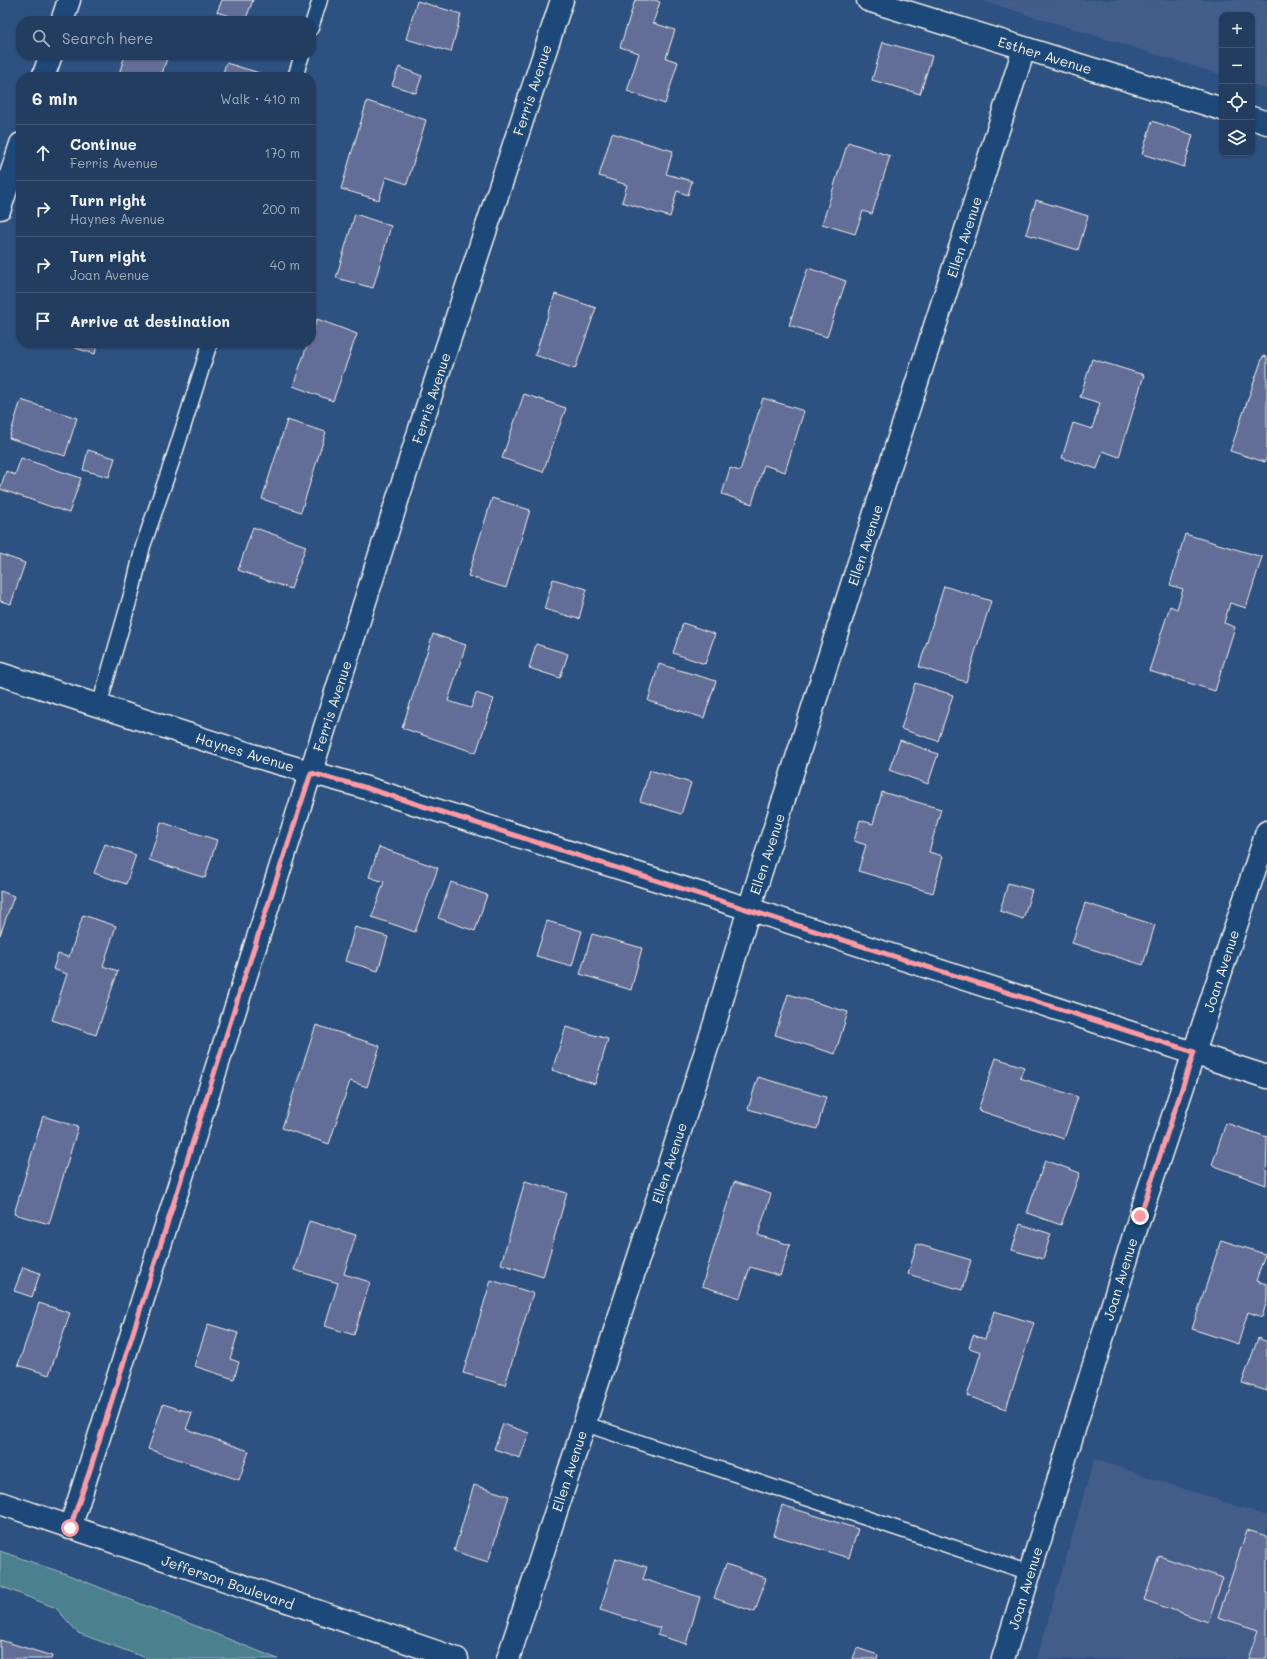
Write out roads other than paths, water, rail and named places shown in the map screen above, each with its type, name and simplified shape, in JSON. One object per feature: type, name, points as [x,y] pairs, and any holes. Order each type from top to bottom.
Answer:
[{"type":"street","points":[[64,16],[69,0]]},
{"type":"street","name":"Ferris Avenue","points":[[70,1528],[90,1470],[239,995],[425,413],[562,0]]},
{"type":"street","name":"Esther Avenue","points":[[868,0],[1219,108]]},
{"type":"street","name":"Ellen Avenue","points":[[508,1659],[712,1034],[749,910],[1024,49]]},
{"type":"street","points":[[45,72],[48,60]]},
{"type":"street","points":[[1255,119],[1267,123]]},
{"type":"street","points":[[0,208],[16,159]]},
{"type":"street","name":"Haynes Avenue","points":[[0,674],[311,773],[368,789],[1267,1076]]},
{"type":"street","name":"Joan Avenue","points":[[1003,1659],[1140,1216],[1267,832]]},
{"type":"street","name":"Jefferson Boulevard","points":[[0,1503],[457,1659]]},
{"type":"lane","points":[[315,16],[320,0]]},
{"type":"lane","points":[[297,72],[300,60]]},
{"type":"lane","points":[[98,706],[133,588],[143,546],[175,453],[208,348]]},
{"type":"lane","points":[[584,1424],[1030,1573]]}]
